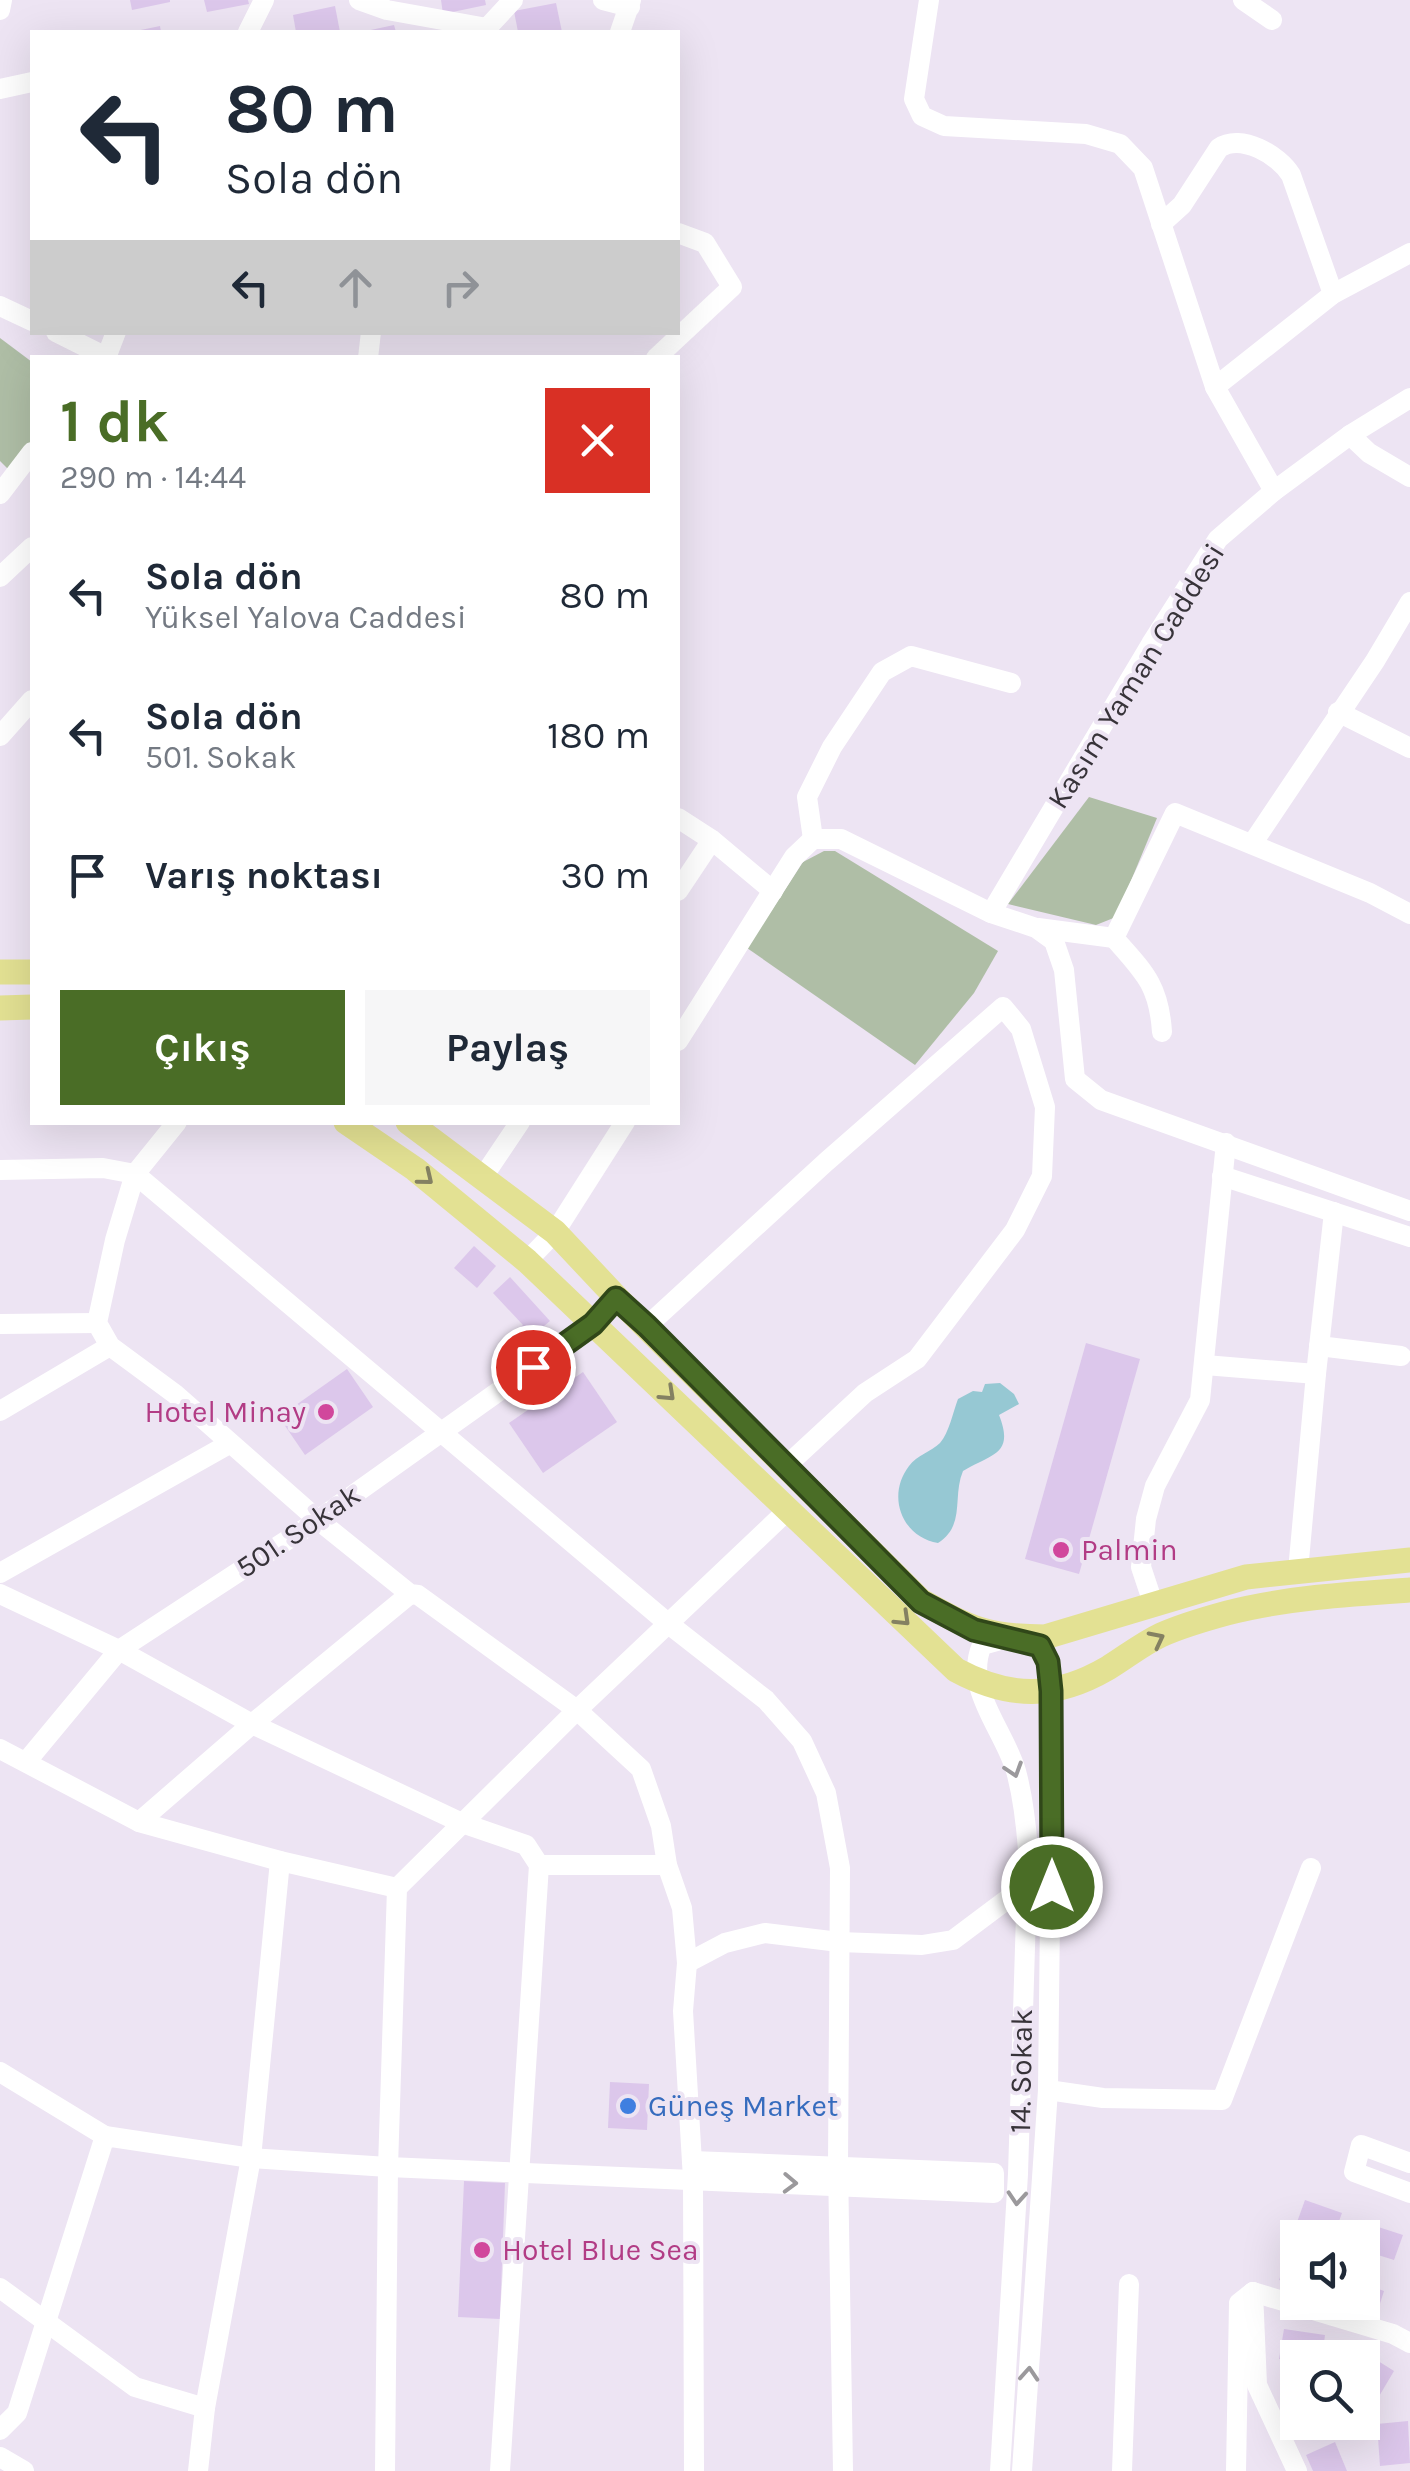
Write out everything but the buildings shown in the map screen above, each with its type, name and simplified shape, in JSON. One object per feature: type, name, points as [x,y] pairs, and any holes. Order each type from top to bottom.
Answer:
[{"type":"main road","points":[[0,972],[30,972]]},
{"type":"main road","points":[[0,1008],[30,1007]]},
{"type":"main road","points":[[350,1125],[416,1169],[526,1261],[956,1670],[975,1681],[1006,1690],[1044,1692],[1103,1671],[1161,1635],[1229,1613],[1340,1595],[1410,1590]]},
{"type":"main road","points":[[437,1130],[483,1177],[556,1232],[616,1298],[921,1602],[974,1630],[1011,1637],[1045,1637],[1246,1576],[1410,1560]]},
{"type":"street","points":[[0,10],[2,0]]},
{"type":"street","points":[[249,30],[264,0]]},
{"type":"street","points":[[359,0],[387,10],[486,28],[513,0]]},
{"type":"street","points":[[602,0],[630,3],[621,30]]},
{"type":"street","points":[[930,0],[914,99],[922,116],[944,126],[1086,134],[1120,144],[1143,168],[1215,387],[1274,491]]},
{"type":"street","points":[[1243,0],[1272,20]]},
{"type":"street","points":[[0,89],[30,82]]},
{"type":"street","points":[[1161,224],[1182,205],[1220,148],[1228,142],[1244,143],[1283,163],[1291,175],[1333,294]]},
{"type":"street","points":[[659,355],[732,287],[705,243],[680,234]]},
{"type":"street","points":[[1215,387],[1333,294],[1410,254]]},
{"type":"street","points":[[0,306],[30,320]]},
{"type":"street","points":[[62,335],[103,355]]},
{"type":"street","name":"Kasım Yaman Caddesi","points":[[992,913],[1150,644],[1218,539],[1274,491],[1350,435],[1410,398]]},
{"type":"street","points":[[1350,435],[1368,453],[1410,476]]},
{"type":"street","points":[[0,494],[30,455]]},
{"type":"street","points":[[0,577],[30,549]]},
{"type":"street","points":[[1252,844],[1410,602]]},
{"type":"street","points":[[812,839],[807,798],[832,748],[882,672],[910,656],[1011,683]]},
{"type":"street","points":[[0,736],[30,702]]},
{"type":"street","points":[[1338,712],[1410,748]]},
{"type":"street","points":[[1114,938],[1175,812],[1370,893],[1410,914]]},
{"type":"street","points":[[680,819],[712,840],[773,891]]},
{"type":"street","points":[[680,1037],[794,857],[812,839],[841,839],[992,913],[1036,928],[1114,938],[1143,971],[1160,1001],[1162,1032]]},
{"type":"street","points":[[680,887],[712,840]]},
{"type":"street","points":[[1036,928],[1054,941],[1064,970],[1074,1079],[1101,1100],[1410,1211]]},
{"type":"street","points":[[647,1326],[1003,1007],[1020,1028],[1046,1107],[1042,1176],[1015,1230],[917,1359],[865,1393],[785,1467]]},
{"type":"street","points":[[174,1125],[135,1174],[115,1240],[97,1323],[110,1346],[175,1394],[318,1520],[410,1594],[418,1595],[577,1710],[640,1769],[661,1826],[666,1865],[682,1908],[687,1963],[684,2011],[692,2170],[694,2471]]},
{"type":"street","points":[[483,1177],[518,1125]]},
{"type":"street","points":[[526,1261],[556,1232],[623,1125]]},
{"type":"street","points":[[1153,1603],[1140,1567],[1146,1518],[1156,1486],[1200,1400],[1226,1142]]},
{"type":"street","points":[[0,1170],[103,1168],[135,1174],[670,1625],[766,1700],[802,1741],[826,1793],[840,1868],[838,2174],[842,2471]]},
{"type":"street","points":[[1222,1176],[1410,1237]]},
{"type":"street","points":[[1298,1572],[1334,1212]]},
{"type":"street","name":"501. Sokak","points":[[26,1762],[119,1650],[318,1520],[593,1324],[616,1298]]},
{"type":"street","points":[[0,1324],[97,1323]]},
{"type":"street","points":[[0,1411],[110,1346]]},
{"type":"street","points":[[1319,1346],[1401,1356]]},
{"type":"street","points":[[1205,1365],[1316,1374]]},
{"type":"street","points":[[0,1573],[229,1444]]},
{"type":"street","points":[[384,2471],[397,1888],[577,1710],[789,1510]]},
{"type":"street","points":[[0,1594],[119,1650],[252,1724],[462,1823],[526,1845],[539,1865],[500,2471]]},
{"type":"street","points":[[139,1822],[410,1594]]},
{"type":"street","points":[[975,1681],[975,1661],[982,1645],[1011,1637],[1040,1646],[1048,1662],[1044,1692]]},
{"type":"street","points":[[1052,1741],[1067,1702],[1103,1671]]},
{"type":"street","name":"14. Sokak","points":[[975,1681],[1015,1767],[1027,1837],[1018,2174],[1000,2471]]},
{"type":"street","name":"14. Sokak","points":[[1022,2471],[1048,2090],[1052,1741],[1044,1692]]},
{"type":"street","points":[[0,1748],[139,1822],[397,1888]]},
{"type":"street","points":[[198,2471],[251,2158],[280,1861]]},
{"type":"street","points":[[539,1865],[666,1865]]},
{"type":"street","points":[[1048,2090],[1103,2098],[1222,2100],[1311,1868]]},
{"type":"street","points":[[687,1963],[726,1943],[765,1933],[839,1942],[922,1945],[953,1940],[1025,1886],[1052,1887]]},
{"type":"street","points":[[0,2072],[105,2136],[251,2158],[518,2175],[692,2170],[838,2174],[994,2172],[994,2192],[838,2174]]},
{"type":"street","points":[[0,2430],[16,2413],[105,2136]]},
{"type":"street","points":[[1410,2163],[1361,2145],[1354,2172],[1410,2192]]},
{"type":"street","points":[[1122,2471],[1129,2284]]},
{"type":"street","points":[[0,2288],[135,2387],[206,2408]]},
{"type":"street","points":[[1254,2292],[1393,2334],[1410,2343]]},
{"type":"street","points":[[1236,2471],[1240,2304],[1254,2292]]},
{"type":"street","points":[[1254,2292],[1257,2385],[1297,2471]]},
{"type":"street","points":[[0,2457],[24,2471]]},
{"type":"green space","points":[[0,338],[30,360],[30,445],[10,471],[0,461]]},
{"type":"green space","points":[[1089,797],[1157,818],[1116,917],[1096,925],[1008,904]]},
{"type":"green space","points":[[824,851],[835,851],[998,951],[974,993],[915,1065],[747,948],[803,862]]},
{"type":"water","points":[[1000,1383],[1014,1394],[1019,1404],[999,1415],[1002,1446],[963,1471],[955,1519],[947,1536],[938,1543],[925,1539],[915,1533],[901,1513],[902,1478],[912,1462],[943,1439],[958,1399],[973,1391],[982,1392],[985,1384]]},
{"type":"place","name":"Hotel Minay","points":[[326,1412]]},
{"type":"place","name":"Palmin","points":[[1061,1550]]},
{"type":"place","name":"Güneş Market","points":[[628,2106]]},
{"type":"place","name":"Hotel Blue Sea","points":[[482,2250]]},
{"type":"route","points":[[533,1367],[593,1324],[616,1298],[921,1602],[974,1630],[1040,1646],[1048,1662],[1051,1691],[1052,1887]]}]
